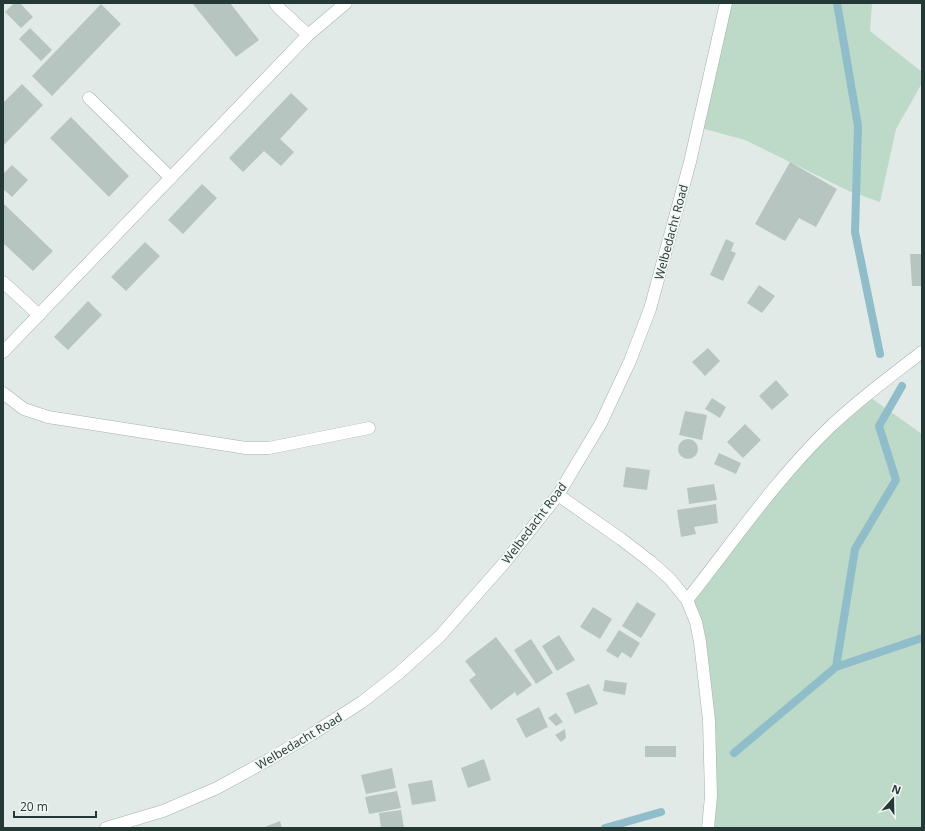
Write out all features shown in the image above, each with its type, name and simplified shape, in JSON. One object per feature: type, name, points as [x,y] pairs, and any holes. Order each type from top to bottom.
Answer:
[{"type":"street","points":[[275,3],[308,35]]},
{"type":"street","points":[[3,352],[308,35],[346,3]]},
{"type":"street","name":"Welbedacht Road","points":[[106,828],[162,811],[217,788],[312,734],[362,702],[399,673],[440,636],[505,562],[558,495],[601,423],[630,361],[650,309],[690,162],[726,3]]},
{"type":"street","points":[[89,98],[171,178]]},
{"type":"street","points":[[3,282],[38,315]]},
{"type":"street","points":[[687,600],[799,459],[857,402],[922,352]]},
{"type":"street","points":[[3,393],[24,409],[48,418],[246,448],[269,448],[369,428]]},
{"type":"street","points":[[558,495],[651,562],[670,579],[687,600],[696,622],[700,642],[708,720],[711,796],[708,828]]},
{"type":"green space","points":[[731,3],[872,3],[870,31],[922,72],[922,83],[896,129],[880,202],[849,191],[745,140],[701,128]]},
{"type":"green space","points":[[871,398],[922,434],[922,828],[712,828],[716,798],[689,601],[798,466],[832,431]]},
{"type":"building","points":[[14,3],[20,3],[33,17],[21,28],[5,12]]},
{"type":"building","points":[[192,3],[230,3],[259,40],[236,57]]},
{"type":"building","points":[[101,4],[121,24],[52,96],[32,76]]},
{"type":"building","points":[[30,28],[52,50],[41,61],[19,39]]},
{"type":"building","points":[[22,84],[43,105],[3,146],[3,103]]},
{"type":"building","points":[[291,93],[308,109],[280,139],[294,152],[281,166],[264,151],[243,172],[229,158]]},
{"type":"building","points":[[71,117],[129,176],[109,197],[50,138]]},
{"type":"building","points":[[790,162],[837,189],[816,227],[799,218],[785,241],[755,224]]},
{"type":"building","points":[[12,165],[28,180],[12,197],[3,189],[3,174]]},
{"type":"building","points":[[202,184],[217,198],[183,234],[168,220]]},
{"type":"building","points":[[3,203],[53,251],[33,271],[3,243]]},
{"type":"building","points":[[726,239],[734,243],[731,251],[736,253],[723,281],[710,275]]},
{"type":"building","points":[[145,242],[160,256],[126,291],[111,277]]},
{"type":"building","points":[[910,254],[922,254],[922,286],[912,286]]},
{"type":"building","points":[[759,285],[775,296],[762,313],[747,303]]},
{"type":"building","points":[[88,301],[102,315],[68,350],[54,337]]},
{"type":"building","points":[[708,348],[720,361],[705,376],[692,362]]},
{"type":"building","points":[[776,380],[789,395],[772,410],[759,396]]},
{"type":"building","points":[[712,398],[726,407],[720,418],[705,409]]},
{"type":"building","points":[[685,411],[707,415],[702,440],[679,435]]},
{"type":"building","points":[[745,424],[761,440],[743,458],[727,442]]},
{"type":"building","points":[[688,439],[695,442],[698,449],[695,456],[688,459],[681,456],[678,449],[681,442]]},
{"type":"building","points":[[719,453],[741,463],[736,474],[714,464]]},
{"type":"building","points":[[626,467],[650,470],[647,490],[623,487]]},
{"type":"building","points":[[714,484],[717,500],[689,504],[687,488]]},
{"type":"building","points":[[716,504],[718,523],[694,527],[696,534],[681,537],[677,510]]},
{"type":"building","points":[[637,602],[656,614],[641,638],[622,626]]},
{"type":"building","points":[[593,607],[612,619],[600,639],[580,627]]},
{"type":"building","points":[[619,630],[640,643],[631,658],[622,652],[618,658],[606,651]]},
{"type":"building","points":[[559,635],[575,660],[557,671],[542,646]]},
{"type":"building","points":[[496,637],[532,685],[517,696],[515,692],[491,710],[469,680],[476,675],[465,661]]},
{"type":"building","points":[[531,639],[553,673],[536,684],[514,650]]},
{"type":"building","points":[[605,680],[627,683],[625,695],[603,691]]},
{"type":"building","points":[[589,684],[598,704],[575,714],[566,693]]},
{"type":"building","points":[[539,707],[548,727],[526,738],[516,719]]},
{"type":"building","points":[[556,713],[563,722],[556,726],[548,718]]},
{"type":"building","points":[[565,729],[566,738],[561,742],[555,735]]},
{"type":"building","points":[[645,746],[676,746],[676,757],[645,757]]},
{"type":"building","points":[[484,759],[491,780],[468,788],[461,768]]},
{"type":"building","points":[[392,768],[396,788],[366,794],[361,775]]},
{"type":"building","points":[[432,780],[436,801],[412,805],[408,784]]},
{"type":"building","points":[[397,791],[401,808],[369,814],[365,797]]},
{"type":"building","points":[[401,810],[404,828],[381,828],[379,813]]},
{"type":"building","points":[[280,821],[282,828],[262,828]]},
{"type":"waterway","points":[[837,3],[858,126],[855,232],[880,354]]},
{"type":"waterway","points":[[734,753],[836,667],[855,549],[896,480],[879,426],[902,386]]},
{"type":"waterway","points":[[836,667],[922,638]]},
{"type":"waterway","points":[[605,828],[661,812]]}]
